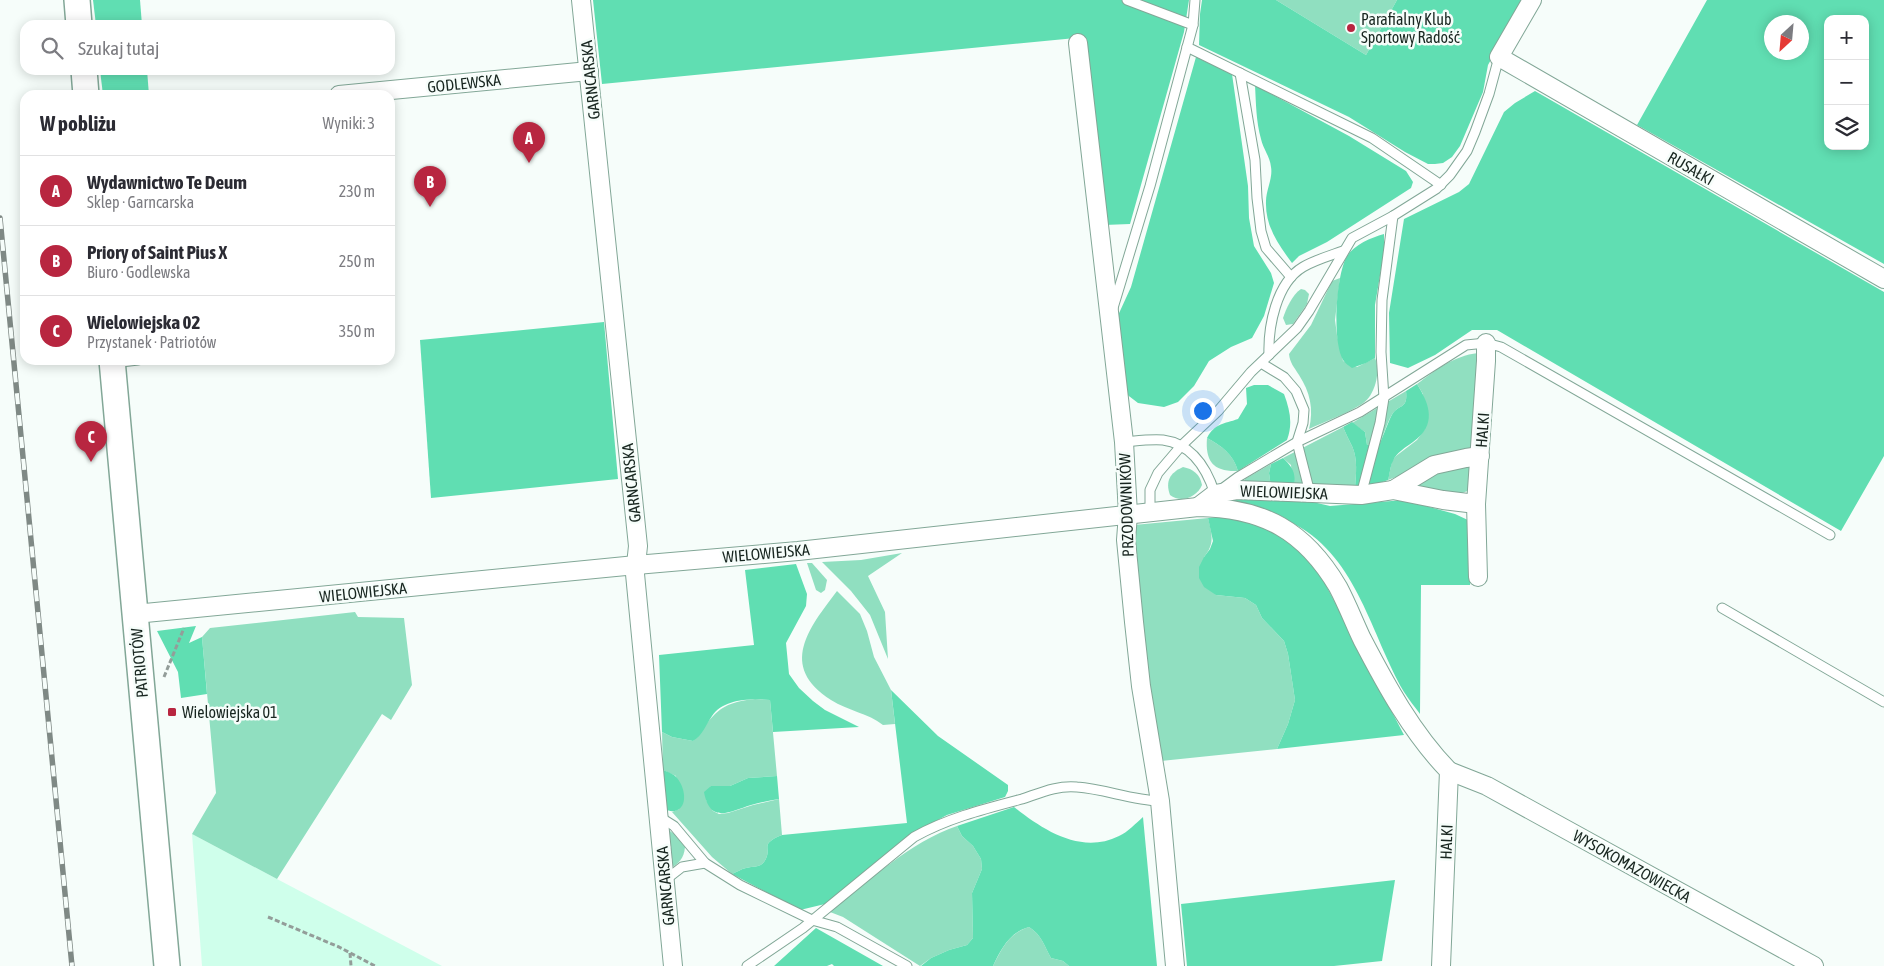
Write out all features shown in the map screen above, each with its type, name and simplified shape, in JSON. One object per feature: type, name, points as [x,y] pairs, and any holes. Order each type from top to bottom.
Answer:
[{"type":"main road","points":[[77,0],[79,20]]},
{"type":"main road","points":[[84,75],[86,90]]},
{"type":"main road","name":"PATRIOTÓW","points":[[112,365],[168,966]]},
{"type":"street","name":"GARNCARSKA","points":[[581,0],[638,546],[636,583],[673,966]]},
{"type":"street","points":[[1499,56],[1532,0]]},
{"type":"street","name":"PRZODOWNIKÓW","points":[[1078,43],[1124,442],[1128,514],[1126,540],[1134,622],[1141,686],[1160,801],[1175,966]]},
{"type":"street","name":"RUSAŁKI","points":[[1499,56],[1884,279]]},
{"type":"street","name":"GODLEWSKA","points":[[391,90],[589,71]]},
{"type":"street","name":"HALKI","points":[[1478,577],[1476,504],[1486,343]]},
{"type":"street","name":"WIELOWIEJSKA","points":[[1393,490],[1434,465],[1480,456]]},
{"type":"street","name":"WIELOWIEJSKA","points":[[135,614],[798,551],[1128,514],[1198,506],[1215,494],[1238,490],[1361,495],[1393,490],[1443,500],[1476,504]]},
{"type":"street","points":[[1198,506],[1236,509],[1259,517],[1279,525],[1314,551],[1339,589],[1384,681],[1432,754],[1449,771]]},
{"type":"street","name":"HALKI","points":[[1441,966],[1449,771]]},
{"type":"street","name":"WYSOKOMAZOWIECKA","points":[[1449,771],[1487,786],[1814,966]]},
{"type":"lane","points":[[1127,0],[1193,25]]},
{"type":"lane","points":[[1109,320],[1150,186],[1193,25],[1195,0]]},
{"type":"lane","points":[[1187,47],[1372,138],[1441,185]]},
{"type":"lane","points":[[1150,511],[1150,490],[1158,472],[1181,446],[1218,411],[1251,372],[1297,328],[1309,312],[1352,238],[1393,216],[1441,185],[1467,151],[1476,132],[1499,56]]},
{"type":"lane","points":[[1240,73],[1255,160],[1261,231],[1266,248],[1291,277]]},
{"type":"lane","points":[[1361,495],[1380,423],[1384,398],[1381,352],[1382,300],[1393,216]]},
{"type":"lane","points":[[1269,355],[1268,334],[1282,290],[1291,277],[1301,268],[1343,251]]},
{"type":"lane","points":[[1124,442],[1164,440],[1181,446],[1199,460],[1208,474],[1215,494],[1238,477],[1297,442],[1360,412],[1384,398],[1466,345],[1486,343],[1501,347],[1830,535]]},
{"type":"lane","points":[[1260,363],[1284,377],[1296,391],[1304,410],[1304,423],[1297,442],[1310,493]]},
{"type":"lane","points":[[1722,608],[1884,702]]},
{"type":"lane","points":[[748,966],[812,920],[914,837],[932,827],[985,808],[1063,787],[1092,789],[1142,801],[1160,801]]},
{"type":"lane","points":[[658,816],[674,826],[705,863],[740,885],[812,920],[837,927],[907,966]]},
{"type":"lane","points":[[664,881],[682,867],[705,863]]},
{"type":"path","points":[[163,680],[192,609]]},
{"type":"path","points":[[268,916],[375,966]]},
{"type":"path","points":[[350,953],[351,966]]},
{"type":"shaded area","name":"Parafialny Klub Sportowy Radość","points":[[1276,0],[1397,0],[1366,55]]},
{"type":"shaded area","points":[[1340,278],[1335,320],[1343,361],[1357,367],[1375,358],[1377,364],[1376,383],[1367,400],[1362,404],[1309,429],[1310,401],[1303,381],[1291,362],[1289,354],[1311,325],[1332,281]]},
{"type":"shaded area","points":[[1301,289],[1309,294],[1307,304],[1293,324],[1286,325],[1283,318],[1292,298]]},
{"type":"shaded area","points":[[1478,353],[1473,448],[1388,480],[1392,461],[1417,440],[1425,429],[1423,394],[1417,384],[1453,360]]},
{"type":"shaded area","points":[[1406,391],[1405,403],[1391,415],[1380,443],[1367,445],[1365,432],[1352,423]]},
{"type":"shaded area","points":[[1343,427],[1355,456],[1355,488],[1293,488],[1291,465],[1283,458]]},
{"type":"shaded area","points":[[1207,438],[1226,451],[1238,471],[1223,470],[1213,464],[1208,453]]},
{"type":"shaded area","points":[[1271,464],[1269,473],[1271,487],[1243,484],[1245,479]]},
{"type":"shaded area","points":[[1466,465],[1471,468],[1470,490],[1457,495],[1406,488],[1430,473]]},
{"type":"shaded area","points":[[1183,467],[1196,473],[1202,485],[1193,496],[1184,499],[1174,498],[1170,495],[1168,482],[1175,472]]},
{"type":"shaded area","points":[[1208,518],[1212,539],[1210,548],[1204,557],[1216,595],[1245,598],[1256,605],[1262,618],[1284,641],[1288,654],[1295,700],[1288,724],[1277,749],[1161,761],[1143,643],[1134,525]]},
{"type":"shaded area","points":[[902,553],[868,576],[885,612],[888,659],[870,615],[851,591],[822,562],[861,560]]},
{"type":"shaded area","points":[[807,563],[812,563],[827,580],[825,590],[821,593],[816,590]]},
{"type":"shaded area","points":[[837,591],[860,614],[874,657],[891,690],[895,724],[883,725],[838,704],[815,687],[806,674],[802,660],[809,633]]},
{"type":"shaded area","points":[[355,612],[358,617],[404,618],[412,685],[391,720],[382,714],[277,879],[192,834],[216,793],[202,637],[210,628]]},
{"type":"shaded area","points":[[755,699],[770,700],[777,776],[748,778],[730,786],[711,786],[706,800],[713,811],[719,814],[779,799],[782,835],[770,841],[767,847],[767,857],[762,864],[744,868],[732,874],[712,857],[672,812],[679,809],[676,776],[663,770],[662,732],[672,737],[693,741],[718,711],[732,703]]},
{"type":"shaded area","points":[[957,826],[962,836],[973,846],[981,859],[982,869],[972,893],[973,938],[967,945],[931,958],[920,966],[843,917],[830,912],[906,852]]},
{"type":"shaded area","points":[[666,828],[685,847],[680,860],[669,869]]},
{"type":"shaded area","points":[[192,834],[277,879],[442,966],[202,966]]},
{"type":"shaded area","points":[[1029,927],[1040,937],[1051,958],[1063,961],[1069,966],[993,966],[1003,947],[1011,937]]},
{"type":"green space","points":[[93,0],[140,0],[142,20],[95,20]]},
{"type":"green space","points":[[593,0],[1189,0],[1184,32],[1130,224],[1104,225],[1086,37],[602,84]]},
{"type":"green space","points":[[1202,0],[1276,0],[1366,55],[1397,0],[1524,0],[1488,65],[1483,92],[1460,146],[1452,157],[1443,163],[1428,164],[1349,117],[1199,45]]},
{"type":"green space","points":[[1707,0],[1884,0],[1884,264],[1637,125]]},
{"type":"green space","points":[[1196,57],[1232,74],[1248,186],[1249,218],[1254,246],[1271,273],[1274,283],[1264,316],[1252,338],[1231,347],[1209,361],[1194,386],[1178,402],[1164,407],[1138,403],[1125,393],[1115,322],[1131,287]]},
{"type":"green space","points":[[101,75],[147,75],[149,90],[102,90]]},
{"type":"green space","points":[[1255,85],[1349,136],[1406,171],[1413,182],[1411,188],[1327,242],[1299,256],[1292,263],[1273,234],[1266,210],[1271,167],[1259,132]]},
{"type":"green space","points":[[1535,91],[1884,292],[1884,456],[1841,531],[1497,330],[1472,330],[1435,355],[1408,368],[1390,363],[1389,313],[1404,219],[1459,192],[1469,184],[1504,112]]},
{"type":"green space","points":[[1384,234],[1384,252],[1375,305],[1375,358],[1352,368],[1343,360],[1337,339],[1338,294],[1343,267],[1346,258],[1353,249],[1368,240]]},
{"type":"green space","points":[[604,322],[618,479],[431,498],[420,340]]},
{"type":"green space","points":[[1417,384],[1428,407],[1429,414],[1426,429],[1396,455],[1391,465],[1388,480],[1369,487],[1355,488],[1355,456],[1343,427],[1352,422],[1365,432],[1367,445],[1380,443],[1393,413],[1406,401],[1406,391]]},
{"type":"green space","points":[[1254,385],[1268,385],[1284,394],[1290,417],[1289,434],[1287,440],[1238,471],[1226,451],[1207,438],[1213,429],[1238,419],[1247,404],[1246,388]]},
{"type":"green space","points":[[1283,458],[1293,472],[1295,479],[1293,488],[1271,487],[1269,473],[1271,464]]},
{"type":"green space","points":[[1226,497],[1300,499],[1330,506],[1404,500],[1455,514],[1470,521],[1470,585],[1421,585],[1420,714],[1404,692],[1392,670],[1361,600],[1349,578],[1334,557],[1317,540],[1284,517],[1270,512],[1227,504]]},
{"type":"green space","points":[[1234,516],[1260,525],[1295,545],[1317,568],[1404,735],[1277,749],[1288,724],[1295,700],[1288,654],[1284,641],[1262,618],[1256,605],[1245,598],[1216,595],[1204,587],[1199,578],[1199,567],[1213,541],[1208,518]]},
{"type":"green space","points":[[796,564],[807,594],[806,606],[786,643],[789,674],[799,688],[813,701],[825,710],[859,727],[773,732],[770,700],[754,699],[730,703],[717,710],[702,733],[693,741],[672,737],[662,732],[659,655],[754,645],[745,570]]},
{"type":"green space","points":[[196,626],[189,643],[202,637],[207,694],[181,698],[178,672],[157,631]]},
{"type":"green space","points":[[891,690],[938,736],[1008,785],[1005,797],[947,815],[908,836],[825,904],[800,910],[732,874],[744,868],[762,864],[767,857],[767,847],[770,841],[782,835],[907,823]]},
{"type":"green space","points":[[663,770],[671,773],[681,783],[684,802],[678,810],[665,810]]},
{"type":"green space","points":[[777,776],[779,799],[728,812],[716,812],[711,809],[704,792],[711,786],[730,786],[748,778]]},
{"type":"green space","points":[[1014,807],[1050,831],[1063,837],[1091,843],[1119,836],[1129,830],[1143,817],[1157,966],[1069,966],[1063,961],[1051,958],[1040,937],[1029,927],[1022,929],[1011,937],[993,966],[921,966],[931,958],[967,945],[973,938],[972,893],[982,869],[981,859],[973,846],[962,836],[957,826]]},
{"type":"green space","points":[[1395,880],[1382,961],[1334,966],[1187,966],[1181,904]]},
{"type":"green space","points":[[816,928],[883,966],[834,966],[832,964],[827,966],[774,966]]},
{"type":"railway","points":[[0,218],[72,966]]},
{"type":"place","name":"Parafialny Klub Sportowy Radość","points":[[1351,28]]},
{"type":"place","name":"Wydawnictwo Te Deum","points":[[529,163]]},
{"type":"place","name":"Priory of Saint Pius X","points":[[430,207]]},
{"type":"place","name":"Wielowiejska 02","points":[[91,462]]},
{"type":"place","name":"Wielowiejska 01","points":[[172,712]]}]
